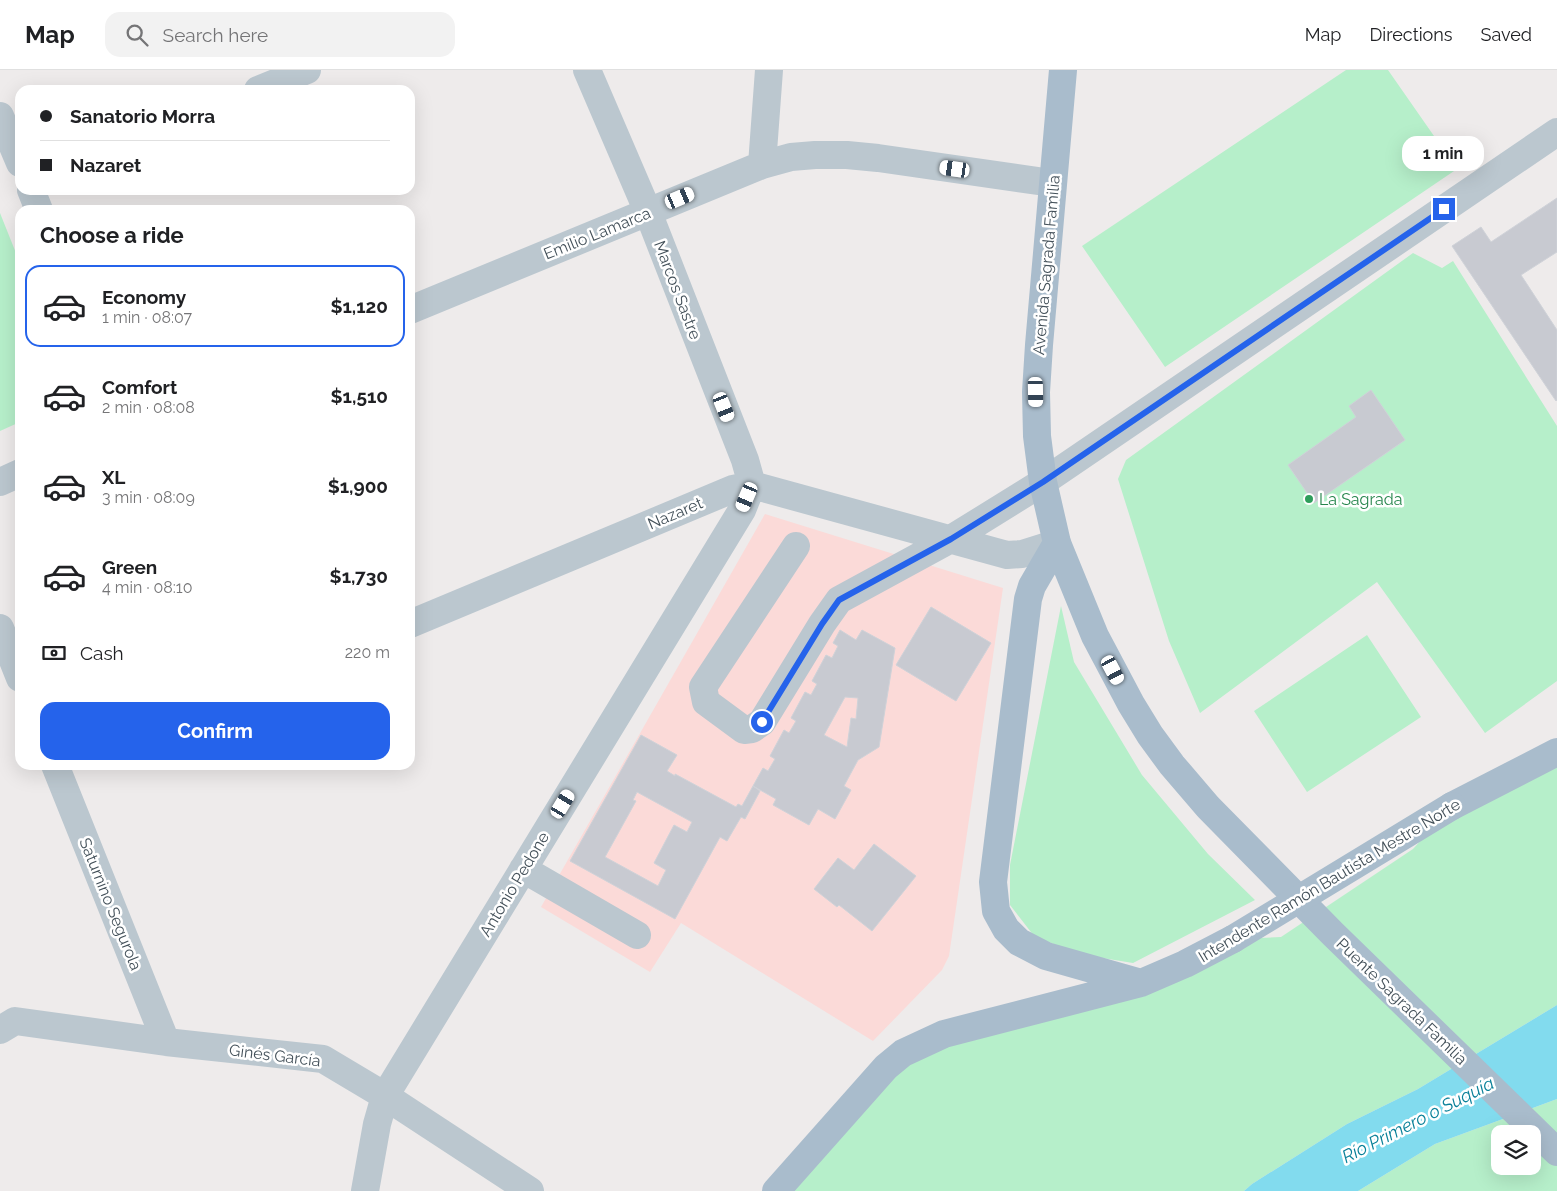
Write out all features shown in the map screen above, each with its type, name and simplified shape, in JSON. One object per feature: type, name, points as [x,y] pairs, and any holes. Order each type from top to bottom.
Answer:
[{"type":"main road","name":"Avenida Sagrada Familia","points":[[1063,70],[1052,183],[1036,392],[1037,436],[1043,482],[1056,543],[1095,636],[1131,704],[1150,735],[1172,765],[1208,807],[1333,934]]},
{"type":"main road","points":[[1056,543],[1032,586],[1028,599],[993,882],[996,911],[1006,929],[1019,942],[1046,956],[1141,983]]},
{"type":"main road","name":"Intendente Ramón Bautista Mestre Norte","points":[[776,1191],[886,1067],[903,1053],[944,1034],[1141,983],[1185,964],[1233,939],[1452,806],[1557,752]]},
{"type":"main road","name":"Puente Sagrada Familia","points":[[1333,934],[1557,1152]]},
{"type":"street","points":[[270,85],[307,70]]},
{"type":"street","name":"Marcos Sastre","points":[[587,70],[648,212],[745,460],[752,485]]},
{"type":"street","points":[[762,164],[769,70]]},
{"type":"street","points":[[0,116],[15,151]]},
{"type":"street","points":[[796,546],[703,687],[706,702],[744,730],[752,729],[762,722],[822,624],[839,600],[951,539],[1043,482],[1557,132]]},
{"type":"street","name":"Emilio Lamarca","points":[[415,308],[762,164],[792,157],[847,155],[878,158],[1052,183]]},
{"type":"street","points":[[0,482],[15,475]]},
{"type":"street","name":"Nazaret","points":[[415,622],[733,489],[752,485],[1007,555],[1022,554],[1056,543]]},
{"type":"street","name":"Antonio Pedone","points":[[365,1191],[377,1124],[385,1096],[742,510],[752,485]]},
{"type":"street","points":[[0,628],[15,666]]},
{"type":"street","name":"Saturnino Segurola","points":[[62,770],[166,1042]]},
{"type":"street","points":[[523,869],[637,935]]},
{"type":"street","name":"Ginés García","points":[[5,1023],[323,1059],[385,1096],[530,1191]]},
{"type":"shaded area","points":[[765,514],[1003,588],[949,956],[942,970],[873,1041],[681,923],[650,972],[541,907]]},
{"type":"green space","points":[[1346,70],[1388,70],[1457,169],[1165,367],[1082,246]]},
{"type":"green space","points":[[0,213],[15,250],[15,424],[0,431]]},
{"type":"green space","name":"La Sagrada","points":[[1413,253],[1442,268],[1453,261],[1557,426],[1557,681],[1485,733],[1377,582],[1200,713],[1169,641],[1118,479],[1126,460]]},
{"type":"green space","points":[[1061,606],[1074,662],[1142,775],[1208,854],[1255,900],[1133,963],[1078,954],[1034,936],[1010,905],[1010,865]]},
{"type":"green space","points":[[1367,635],[1421,717],[1307,792],[1254,711]]},
{"type":"green space","points":[[1557,752],[1557,1005],[1418,1089],[1347,1124],[1252,1184],[1244,1191],[776,1191],[886,1067],[1233,939],[1281,937],[1413,849],[1452,806]]},
{"type":"green space","points":[[1557,1099],[1557,1191],[1358,1191],[1435,1144]]},
{"type":"water","name":"Río Primero o Suquía","points":[[1557,1005],[1557,1099],[1435,1144],[1358,1191],[1244,1191],[1252,1184],[1347,1124],[1418,1089]]},
{"type":"building","points":[[1557,198],[1557,252],[1521,275],[1557,330],[1556,401],[1452,246],[1481,227],[1491,242]]},
{"type":"building","points":[[1371,390],[1405,440],[1314,503],[1288,465],[1356,417],[1349,406]]},
{"type":"building","points":[[931,607],[991,643],[956,701],[896,665]]},
{"type":"building","points":[[840,630],[856,640],[862,630],[895,648],[879,747],[858,760],[844,786],[851,790],[835,819],[818,809],[809,825],[773,805],[776,799],[753,786],[763,768],[768,771],[775,759],[770,756],[784,730],[789,733],[796,721],[791,718],[805,692],[811,695],[817,684],[812,681],[826,655],[832,658],[838,646],[833,643]],"holes":[[[845,697],[858,698],[856,719],[851,718],[847,747],[824,735]]]},
{"type":"building","points":[[641,735],[677,755],[667,771],[736,807],[738,804],[742,806],[753,786],[760,791],[745,819],[741,817],[727,841],[720,837],[675,919],[570,861]],"holes":[[[637,792],[692,822],[687,832],[674,825],[654,863],[666,870],[658,886],[605,857],[636,801],[633,800]]]},
{"type":"building","points":[[874,844],[916,876],[872,931],[839,905],[837,907],[814,889],[838,858],[854,870]]},
{"type":"place","name":"La Sagrada","points":[[1309,499]]},
{"type":"route","points":[[762,722],[822,624],[839,600],[951,539],[1043,482],[1444,209]]}]
